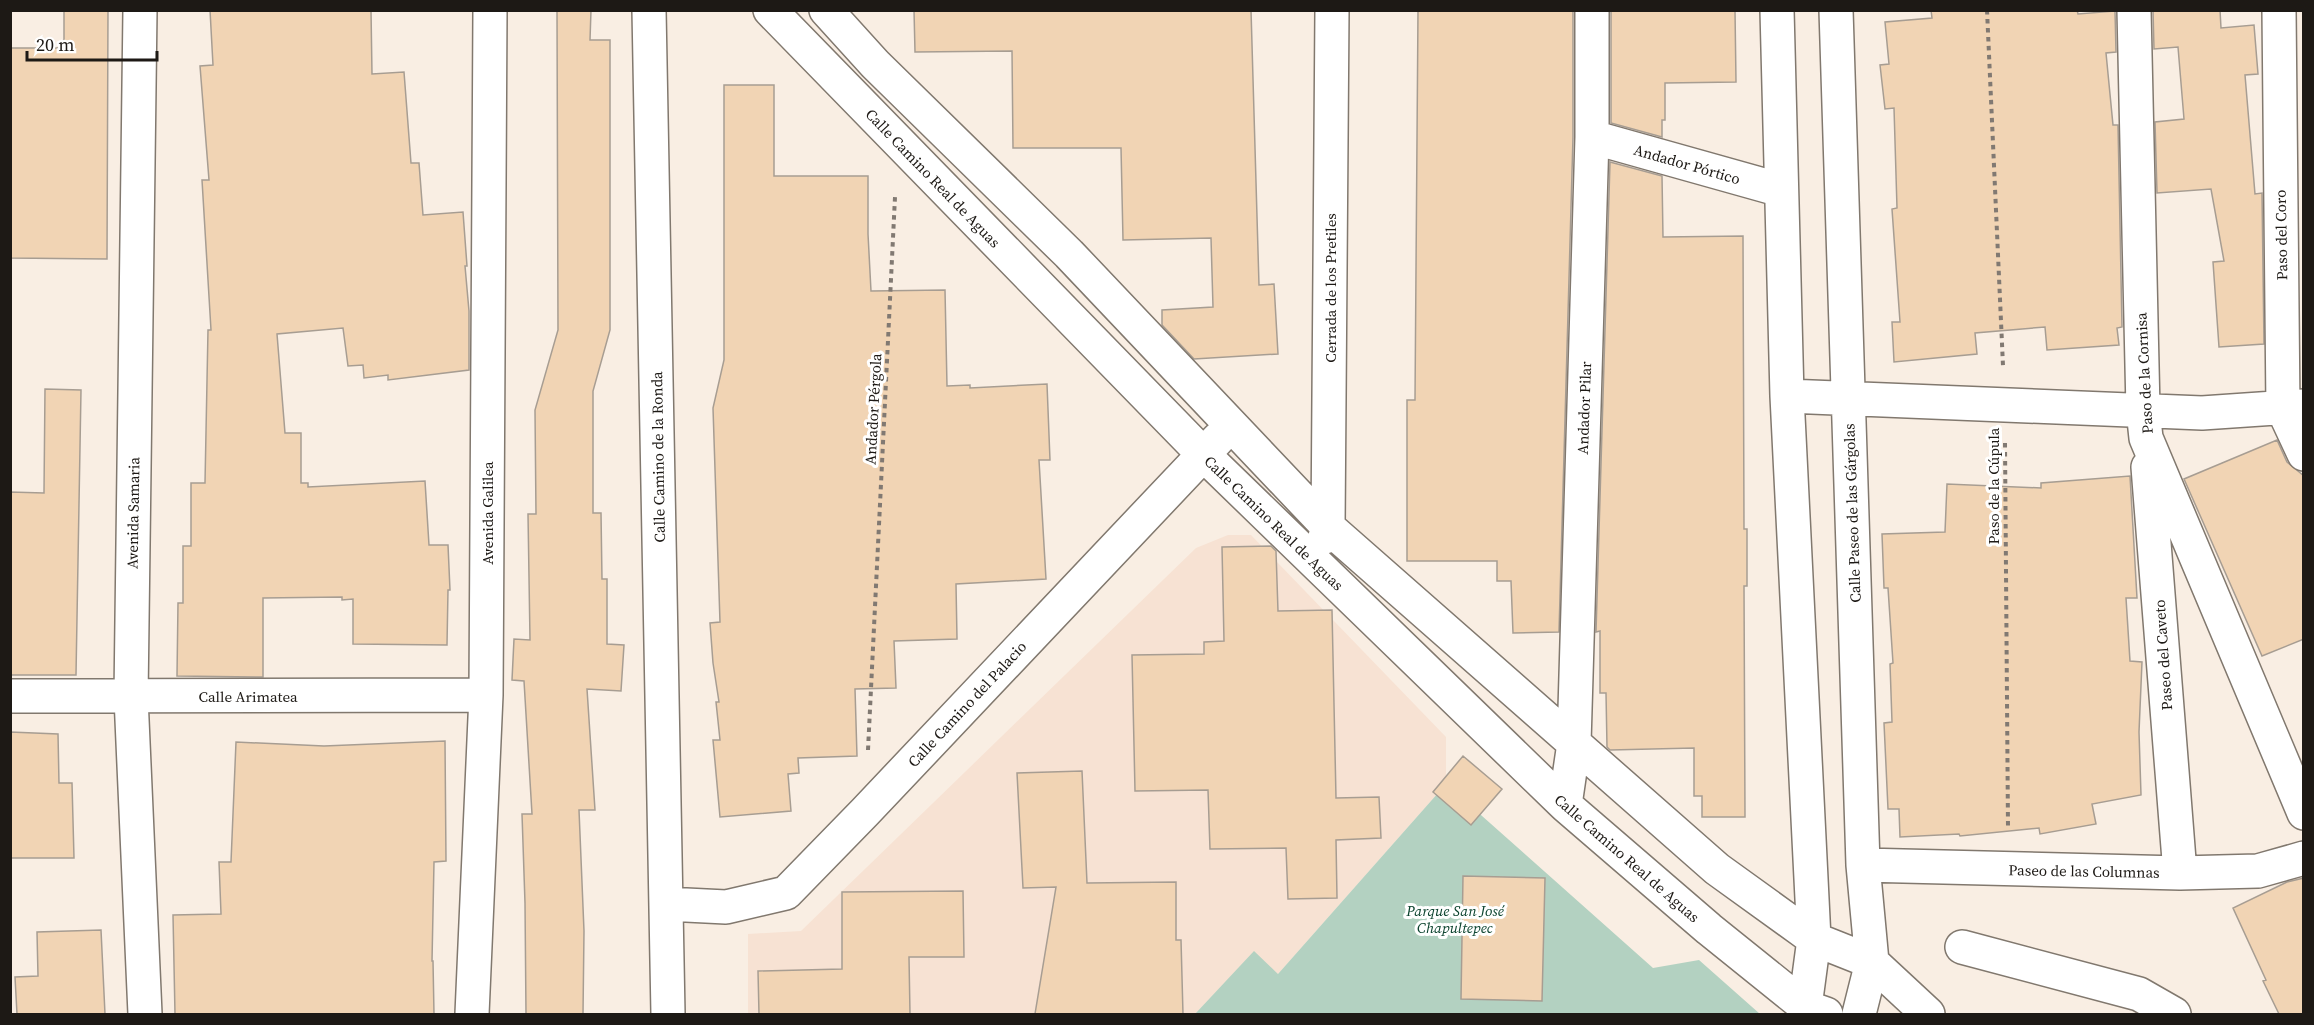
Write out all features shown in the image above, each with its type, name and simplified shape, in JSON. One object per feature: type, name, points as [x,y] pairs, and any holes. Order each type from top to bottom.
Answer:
[{"type":"street","name":"Avenida Samaria","points":[[140,10],[131,697],[145,1014]]},
{"type":"street","name":"Avenida Galilea","points":[[472,1014],[486,695],[490,10]]},
{"type":"street","name":"Calle Camino de la Ronda","points":[[650,10],[668,1014]]},
{"type":"street","name":"Calle Camino Real de Aguas","points":[[770,10],[1203,454],[1565,805],[1709,929],[1812,1012]]},
{"type":"street","points":[[826,10],[875,64],[1069,254],[1328,527],[1717,869],[1814,939],[1872,963],[1928,1014]]},
{"type":"street","name":"Cerrada de los Pretiles","points":[[1318,565],[1328,527],[1332,10]]},
{"type":"street","name":"Andador Pilar","points":[[1565,805],[1574,743],[1592,137],[1592,10]]},
{"type":"street","points":[[1777,10],[1787,396],[1814,939],[1812,1012]]},
{"type":"street","name":"Calle Paseo de las Gárgolas","points":[[1836,10],[1863,866],[1872,963],[1859,1014]]},
{"type":"street","name":"Paso de la Cornisa","points":[[2134,10],[2144,424],[2304,813]]},
{"type":"street","name":"Paso del Coro","points":[[2279,10],[2294,408],[2304,454]]},
{"type":"street","name":"Andador Pórtico","points":[[1592,137],[1781,190]]},
{"type":"street","points":[[1787,396],[2004,404],[2144,424],[2202,413],[2294,408]]},
{"type":"street","name":"Paseo del Caveto","points":[[2144,424],[2180,873]]},
{"type":"street","name":"Calle Camino del Palacio","points":[[666,903],[726,907],[786,893],[1231,425]]},
{"type":"street","name":"Calle Arimatea","points":[[10,696],[486,695]]},
{"type":"street","name":"Paseo de las Columnas","points":[[1863,866],[2180,873],[2258,871],[2304,858]]},
{"type":"street","points":[[1962,947],[2139,994],[2174,1014]]},
{"type":"path","name":"Paso de la Cúpula","points":[[1987,10],[2004,404],[2008,870]]},
{"type":"path","name":"Andador Pérgola","points":[[868,752],[898,142]]},
{"type":"shaded area","points":[[1228,535],[1251,535],[1446,737],[1446,784],[1278,974],[1254,952],[1195,1014],[748,1014],[748,934],[801,931],[1196,548]]},
{"type":"green space","name":"Parque San José Chapultepec","points":[[1446,784],[1653,968],[1699,960],[1760,1014],[1195,1014],[1254,951],[1278,974]]},
{"type":"building","points":[[64,10],[108,10],[107,259],[10,258],[10,48],[64,48]]},
{"type":"building","points":[[210,10],[371,10],[372,74],[404,72],[411,163],[419,163],[423,215],[463,212],[469,311],[469,370],[388,380],[388,375],[364,378],[363,365],[348,366],[343,328],[277,334],[285,433],[301,433],[301,483],[308,483],[308,487],[425,481],[429,545],[448,545],[450,590],[448,590],[447,645],[353,644],[353,599],[342,600],[342,597],[263,598],[263,677],[177,676],[178,603],[183,603],[183,546],[191,546],[191,483],[205,483],[208,330],[211,330],[202,180],[209,180],[200,66],[213,65]]},
{"type":"building","points":[[557,10],[591,10],[590,40],[610,40],[610,330],[593,391],[593,513],[601,513],[602,579],[607,579],[607,644],[624,645],[621,691],[587,689],[595,810],[579,810],[584,931],[583,1014],[526,1014],[522,814],[532,814],[524,681],[512,680],[514,639],[530,640],[528,514],[536,514],[535,410],[558,330]]},
{"type":"building","points":[[914,10],[1251,10],[1259,285],[1274,284],[1278,354],[1194,359],[1162,325],[1162,310],[1213,307],[1211,238],[1123,240],[1121,148],[1013,148],[1012,51],[915,52]]},
{"type":"building","points":[[1418,10],[1573,10],[1573,137],[1559,632],[1513,633],[1511,581],[1497,581],[1497,561],[1407,561],[1407,400],[1415,400]]},
{"type":"building","points":[[1611,10],[1735,10],[1736,82],[1665,83],[1665,120],[1662,120],[1662,137],[1611,123]]},
{"type":"building","points":[[1931,10],[2077,10],[2078,14],[2115,11],[2116,52],[2106,53],[2113,125],[2118,125],[2122,327],[2117,328],[2119,345],[2047,350],[2045,327],[1975,333],[1977,354],[1894,362],[1892,322],[1900,322],[1892,209],[1897,208],[1894,108],[1885,109],[1880,65],[1889,64],[1885,22],[1932,18]]},
{"type":"building","points":[[2153,10],[2220,10],[2221,28],[2254,25],[2258,74],[2245,75],[2255,194],[2262,193],[2264,344],[2219,347],[2213,262],[2224,261],[2211,189],[2157,193],[2155,122],[2184,119],[2178,47],[2154,49]]},
{"type":"building","points":[[724,85],[774,85],[774,176],[868,176],[871,291],[945,290],[947,386],[970,385],[970,388],[1047,384],[1050,460],[1039,460],[1046,579],[956,584],[957,639],[894,641],[896,688],[855,689],[857,756],[798,758],[799,773],[788,774],[791,811],[720,817],[713,740],[720,740],[716,702],[719,702],[710,623],[720,622],[713,408],[724,360]]},
{"type":"building","points":[[1610,162],[1662,176],[1663,237],[1743,236],[1744,529],[1747,529],[1747,586],[1744,586],[1745,817],[1702,817],[1702,796],[1694,796],[1694,748],[1610,750],[1607,747],[1606,693],[1600,693],[1600,631],[1596,632]]},
{"type":"building","points":[[45,389],[81,390],[76,675],[10,675],[10,492],[44,493]]},
{"type":"building","points":[[2277,440],[2287,462],[2304,476],[2304,639],[2262,656],[2184,479]]},
{"type":"building","points":[[2130,476],[2137,598],[2126,598],[2130,661],[2142,662],[2139,732],[2141,795],[2092,804],[2096,824],[2040,834],[2039,828],[1960,836],[1959,834],[1900,837],[1899,809],[1888,809],[1884,723],[1892,722],[1890,664],[1893,663],[1888,588],[1884,588],[1882,534],[1945,532],[1947,484],[2041,488],[2041,483]]},
{"type":"building","points":[[1271,546],[1276,551],[1278,611],[1332,610],[1336,798],[1379,797],[1381,838],[1336,840],[1337,898],[1288,899],[1286,848],[1210,849],[1208,790],[1135,791],[1132,655],[1204,654],[1204,642],[1224,641],[1222,547]]},
{"type":"building","points":[[10,732],[58,734],[59,783],[72,783],[74,858],[10,858]]},
{"type":"building","points":[[445,741],[446,861],[434,862],[432,961],[434,1014],[175,1014],[173,915],[221,914],[219,862],[231,862],[236,742],[324,746]]},
{"type":"building","points":[[1463,756],[1502,789],[1471,825],[1433,792]]},
{"type":"building","points":[[1082,771],[1087,883],[1176,882],[1176,940],[1181,940],[1183,1014],[1035,1014],[1056,887],[1023,888],[1017,773]]},
{"type":"building","points":[[1463,876],[1545,878],[1542,1001],[1461,999]]},
{"type":"building","points":[[2304,878],[2304,1014],[2279,1014],[2233,908],[2287,882]]},
{"type":"building","points":[[963,891],[964,957],[909,957],[910,1014],[759,1014],[758,971],[842,969],[842,892]]},
{"type":"building","points":[[101,930],[105,1014],[17,1014],[15,977],[38,976],[37,932]]}]
